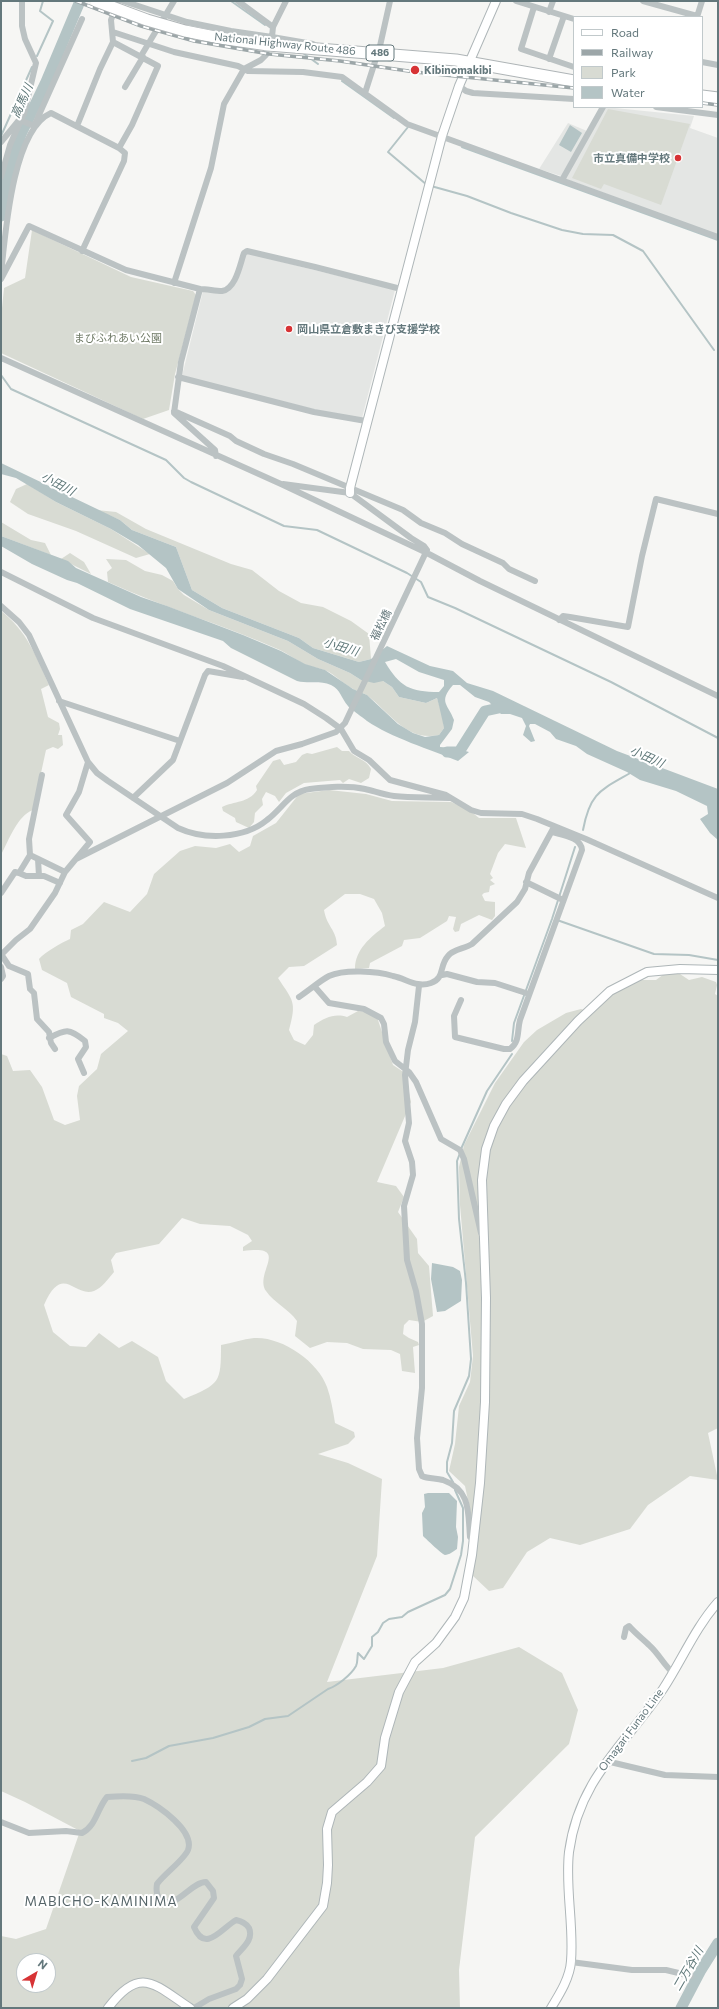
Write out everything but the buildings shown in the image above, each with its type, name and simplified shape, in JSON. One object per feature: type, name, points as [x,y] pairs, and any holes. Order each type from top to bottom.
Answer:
[{"type":"highway","name":"National Highway Route 486","points":[[96,1],[147,20],[185,31],[220,38],[270,41],[321,49],[378,53],[471,63],[573,81]]},
{"type":"highway","points":[[703,96],[718,98]]},
{"type":"street","points":[[1,177],[10,145],[22,121],[36,63],[25,39],[22,26],[22,1]]},
{"type":"street","points":[[77,126],[113,42],[111,20],[118,1]]},
{"type":"street","points":[[123,1],[165,16],[270,41]]},
{"type":"street","points":[[125,87],[148,44],[174,1]]},
{"type":"street","points":[[238,1],[273,27]]},
{"type":"street","points":[[174,283],[211,168],[224,104],[244,68],[261,60],[266,55],[273,27],[286,1]]},
{"type":"street","points":[[365,93],[378,53],[390,1]]},
{"type":"street","points":[[350,490],[366,422],[441,138],[460,86],[496,1]]},
{"type":"street","points":[[516,1],[573,20]]},
{"type":"street","points":[[550,12],[553,1]]},
{"type":"street","points":[[643,1],[697,16],[702,1]]},
{"type":"street","points":[[534,7],[521,49],[573,68]]},
{"type":"street","points":[[549,59],[564,16]]},
{"type":"street","points":[[1,275],[16,172],[33,125],[82,19]]},
{"type":"street","points":[[113,32],[174,52],[238,66],[257,72],[303,72],[342,78],[407,124],[441,138],[718,237]]},
{"type":"street","points":[[113,42],[158,66],[132,125],[119,148]]},
{"type":"street","points":[[703,62],[718,66]]},
{"type":"street","points":[[460,86],[466,91],[473,92],[573,99]]},
{"type":"street","points":[[562,180],[603,108]]},
{"type":"street","points":[[664,108],[718,115]]},
{"type":"street","points":[[33,125],[51,113],[119,148],[125,153],[124,161],[82,251]]},
{"type":"street","points":[[1,142],[24,114]]},
{"type":"street","points":[[22,121],[33,125]]},
{"type":"street","points":[[1,279],[29,226],[82,251],[132,272],[200,289],[222,291],[228,289],[233,284],[244,253],[247,251],[401,289]]},
{"type":"street","points":[[200,289],[178,377],[174,413],[215,450],[216,456]]},
{"type":"street","points":[[1,358],[216,456],[282,484],[425,556],[718,696]]},
{"type":"street","points":[[178,377],[314,412],[366,422]]},
{"type":"street","points":[[174,411],[230,436],[236,441],[264,454],[293,464],[350,490],[403,510],[422,523],[445,533],[462,544],[503,563],[509,569],[536,582]]},
{"type":"street","points":[[282,484],[350,490],[405,534],[424,546],[425,556]]},
{"type":"street","points":[[559,620],[564,616],[628,627],[642,556],[656,500],[718,514]]},
{"type":"street","name":"福松橋","points":[[341,729],[425,556]]},
{"type":"street","points":[[1,572],[93,618],[248,677],[304,704],[341,729],[354,751],[369,760],[390,780],[446,795],[471,810],[481,813],[522,814],[578,840],[582,850],[520,1020],[517,1041],[510,1049],[455,1037],[454,1016],[461,1000]]},
{"type":"street","points":[[1,606],[19,622],[29,635],[88,762],[97,773],[162,817],[188,832],[194,834],[214,835],[236,833],[254,828],[268,820],[293,795],[308,789],[325,787],[354,787],[393,796],[454,799]]},
{"type":"street","points":[[133,798],[173,760],[205,675],[208,671],[248,677]]},
{"type":"street","points":[[59,701],[180,741]]},
{"type":"street","points":[[76,859],[228,783],[276,751],[302,744],[341,729]]},
{"type":"street","points":[[55,1049],[49,1038],[49,1032],[37,1019],[34,993],[30,989],[28,974],[9,966],[1,954],[30,929],[55,893],[65,872],[90,842],[66,815],[79,792],[88,762]]},
{"type":"street","points":[[19,873],[30,855],[29,839],[42,775]]},
{"type":"street","points":[[299,997],[331,975],[360,971],[376,972],[394,976],[419,986],[435,982],[442,975],[447,957],[452,952],[466,948],[472,944],[517,902],[525,889],[529,873],[553,829]]},
{"type":"street","points":[[553,829],[586,839],[718,898]]},
{"type":"street","points":[[30,855],[65,872]]},
{"type":"street","points":[[38,858],[39,876]]},
{"type":"street","points":[[1,893],[15,872],[26,876],[44,876],[60,883]]},
{"type":"street","points":[[526,882],[564,900]]},
{"type":"street","points":[[1,967],[3,976],[1,978]]},
{"type":"street","points":[[233,2008],[247,1999],[267,1979],[323,1906],[328,1871],[327,1829],[332,1812],[367,1782],[381,1766],[385,1738],[399,1692],[415,1662],[436,1643],[455,1617],[464,1598],[474,1542],[480,1483],[485,1402],[485,1247],[482,1180],[486,1149],[490,1135],[500,1114],[523,1082],[587,1011],[610,991],[621,984],[647,972],[661,970],[718,970]]},
{"type":"street","points":[[442,975],[447,974],[477,982],[495,983],[529,994]]},
{"type":"street","points":[[419,986],[415,1022],[408,1050],[406,1070],[406,1108],[409,1123],[405,1141],[412,1162],[414,1175],[404,1206],[407,1260],[417,1297],[422,1340],[422,1388],[417,1438],[419,1469],[422,1476],[425,1478],[443,1480],[463,1493],[468,1508],[470,1537],[474,1542]]},
{"type":"street","points":[[315,987],[329,1003],[364,1009],[381,1018],[384,1024],[386,1042],[396,1061],[416,1082],[441,1139],[460,1150],[464,1159],[485,1247]]},
{"type":"street","points":[[49,1038],[63,1030],[68,1030],[84,1040],[87,1043],[86,1047],[78,1059],[84,1073]]},
{"type":"street","name":"Omagari Funao Line","points":[[551,2008],[559,1995],[571,1962],[568,1883],[570,1852],[579,1813],[586,1794],[606,1761],[656,1700],[695,1633],[718,1602]]},
{"type":"street","points":[[624,1636],[626,1628],[629,1626],[640,1640],[651,1647],[663,1664],[673,1673]]},
{"type":"street","points":[[606,1761],[665,1775],[718,1777]]},
{"type":"street","points":[[1,1822],[29,1833],[66,1831],[82,1833],[91,1826],[101,1804],[107,1797],[115,1796],[143,1799],[181,1826],[186,1832],[189,1841],[188,1850],[157,1884],[155,1890],[158,1897],[164,1902],[173,1903],[199,1882],[206,1882],[213,1891],[214,1898],[194,1927],[196,1932],[201,1937],[208,1939],[213,1938],[236,1920],[245,1924],[250,1932],[250,1938],[236,1956],[242,1979],[240,1985],[236,1989],[209,1999],[194,2008]]},
{"type":"street","points":[[571,1962],[632,1970],[666,1970],[691,1976]]},
{"type":"street","points":[[108,2008],[118,1994],[130,1984],[145,1982],[161,1988],[190,2008]]},
{"type":"shaded area","points":[[604,108],[694,116],[690,128],[718,138],[718,235],[566,179],[565,176]]},
{"type":"shaded area","points":[[568,123],[587,131],[561,176],[539,169]]},
{"type":"shaded area","name":"岡山県立倉敷まきび支援学校","points":[[246,253],[395,290],[362,418],[317,410],[182,376],[203,291],[226,292]]},
{"type":"green space","points":[[608,109],[690,124],[661,205],[604,184],[601,189],[572,178]]},
{"type":"green space","name":"まびふれあい公園","points":[[32,230],[131,277],[193,291],[196,295],[175,374],[169,410],[143,419],[1,353],[1,318],[4,288],[25,278]]},
{"type":"green space","points":[[27,484],[56,502],[111,529],[150,554],[136,558],[76,531],[28,514],[10,502],[16,489]]},
{"type":"green space","points":[[97,510],[116,512],[146,529],[231,564],[252,570],[279,591],[301,603],[323,607],[351,621],[369,634],[371,659],[359,662],[313,648],[299,638],[222,608],[192,590],[176,547],[132,530],[120,520]]},
{"type":"green space","points":[[1,522],[31,540],[45,543],[51,555],[1,536]]},
{"type":"green space","points":[[70,553],[84,562],[91,574],[61,559]]},
{"type":"green space","points":[[106,559],[126,560],[145,571],[162,575],[173,581],[184,595],[209,610],[288,641],[318,659],[350,673],[361,680],[383,681],[392,687],[399,697],[426,703],[437,698],[443,717],[444,728],[439,735],[428,736],[408,730],[368,696],[352,688],[329,672],[304,664],[280,650],[237,632],[151,600],[108,582],[107,572],[112,568]]},
{"type":"green space","points":[[1,611],[18,627],[40,664],[49,685],[41,689],[48,717],[59,723],[60,729],[58,735],[62,735],[63,745],[58,749],[53,747],[46,750],[33,810],[22,817],[10,836],[1,855]]},
{"type":"green space","points":[[337,747],[342,751],[349,751],[364,761],[371,769],[369,778],[361,783],[349,779],[343,783],[340,780],[304,783],[286,793],[279,802],[275,796],[266,792],[262,799],[263,805],[255,813],[254,822],[249,828],[236,822],[235,818],[223,811],[222,807],[246,800],[254,794],[257,790],[256,786],[273,761],[280,759],[284,765],[296,762],[302,755],[307,753],[312,754]]},
{"type":"green space","points":[[329,790],[366,794],[392,801],[451,802],[468,809],[479,818],[516,818],[526,848],[505,844],[498,853],[490,874],[493,878],[490,880],[495,884],[490,886],[489,892],[482,895],[485,901],[495,902],[495,916],[492,920],[479,915],[461,924],[459,931],[455,932],[453,929],[456,917],[449,916],[447,921],[420,938],[404,940],[402,946],[370,963],[369,968],[355,969],[358,955],[365,944],[385,926],[382,913],[374,899],[360,894],[345,894],[324,910],[325,916],[335,935],[337,945],[304,966],[289,967],[278,978],[292,1002],[293,1013],[289,1030],[294,1040],[305,1045],[313,1035],[314,1025],[330,1017],[347,1017],[358,1011],[376,1014],[393,1065],[405,1073],[411,1102],[377,1182],[396,1186],[404,1197],[398,1212],[417,1239],[418,1253],[429,1266],[433,1316],[422,1322],[409,1320],[404,1325],[403,1334],[418,1342],[419,1345],[413,1347],[415,1373],[402,1371],[400,1354],[391,1350],[363,1349],[347,1343],[327,1342],[310,1348],[295,1336],[297,1321],[294,1317],[266,1291],[264,1276],[269,1256],[266,1252],[258,1250],[243,1251],[243,1247],[252,1241],[248,1235],[230,1226],[200,1224],[182,1218],[159,1244],[116,1253],[111,1260],[114,1272],[97,1290],[87,1292],[69,1284],[57,1286],[51,1292],[44,1305],[53,1332],[70,1346],[86,1347],[99,1333],[119,1348],[132,1341],[158,1357],[166,1381],[184,1399],[205,1390],[216,1381],[219,1375],[221,1345],[254,1338],[265,1338],[276,1341],[297,1352],[316,1368],[322,1377],[331,1400],[335,1423],[354,1432],[355,1437],[348,1444],[318,1454],[348,1463],[382,1479],[377,1556],[327,1682],[443,1668],[519,1647],[562,1673],[578,1710],[569,1744],[475,1837],[459,1970],[460,2008],[1,2008],[1,1936],[16,1939],[46,1929],[80,1831],[1,1791],[1,1054],[7,1056],[13,1071],[30,1070],[42,1087],[54,1120],[65,1125],[80,1120],[77,1096],[79,1086],[97,1069],[101,1054],[128,1031],[118,1023],[104,1018],[104,1014],[71,997],[67,983],[42,970],[39,959],[58,945],[70,939],[71,930],[83,924],[104,902],[130,912],[147,894],[154,874],[180,851],[195,846],[216,848],[230,844],[239,852],[250,846],[253,836],[276,823],[299,794]]},
{"type":"green space","points":[[664,974],[680,974],[689,980],[702,977],[716,982],[717,985],[715,994],[718,996],[718,1428],[708,1433],[718,1480],[690,1476],[648,1505],[630,1529],[580,1545],[550,1538],[527,1552],[503,1588],[489,1591],[472,1575],[474,1529],[465,1486],[449,1471],[455,1444],[459,1406],[470,1382],[473,1356],[460,1205],[459,1167],[464,1145],[495,1083],[524,1042],[537,1030],[566,1013],[581,1009],[593,1013],[609,996],[640,980],[656,980]]},
{"type":"water","points":[[570,125],[582,133],[571,152],[559,145]]},
{"type":"water","points":[[1,463],[120,520],[132,530],[176,547],[192,590],[222,608],[299,638],[313,648],[359,662],[371,659],[387,646],[430,666],[453,671],[467,683],[493,691],[617,751],[718,789],[718,840],[710,833],[700,819],[708,814],[707,806],[676,791],[640,780],[627,772],[587,754],[576,746],[556,739],[550,732],[535,724],[530,724],[529,726],[535,741],[531,742],[523,735],[526,726],[522,718],[510,714],[501,714],[489,702],[475,697],[460,685],[453,685],[446,695],[446,703],[454,720],[452,729],[440,745],[440,747],[454,748],[469,752],[458,761],[399,738],[376,727],[349,707],[339,692],[331,685],[297,681],[231,648],[223,641],[130,609],[77,583],[32,564],[1,546],[1,536],[68,561],[76,568],[141,597],[243,635],[281,651],[305,664],[325,670],[353,689],[367,695],[398,724],[413,733],[425,737],[439,735],[444,728],[437,698],[426,703],[399,697],[392,687],[383,681],[374,683],[361,680],[350,673],[318,659],[288,641],[209,610],[178,589],[166,568],[138,545],[111,529],[56,502],[16,478],[1,474]],"holes":[[[396,659],[419,672],[444,680],[444,686],[439,692],[413,689],[401,682],[385,662]]]},
{"type":"water","points":[[432,1263],[453,1267],[460,1271],[462,1280],[461,1301],[445,1311],[437,1312],[431,1279]]},
{"type":"water","points":[[449,1493],[457,1501],[457,1549],[445,1555],[423,1536],[422,1513],[425,1507],[424,1494]]},
{"type":"waterway","points":[[37,56],[53,21],[40,11],[43,1]]},
{"type":"waterway","name":"高馬川","points":[[1,216],[7,178],[21,134],[46,82],[80,1]]},
{"type":"waterway","points":[[231,1],[265,25]]},
{"type":"waterway","points":[[303,53],[318,64]]},
{"type":"waterway","points":[[1,136],[32,67]]},
{"type":"waterway","points":[[342,81],[394,118]]},
{"type":"waterway","points":[[408,127],[388,152],[427,185]]},
{"type":"waterway","points":[[462,147],[718,240]]},
{"type":"waterway","points":[[431,186],[467,196],[562,230],[583,234],[613,235],[643,251],[714,350]]},
{"type":"waterway","points":[[1,375],[11,389],[166,460],[184,478],[191,482],[284,526],[317,530],[407,573],[421,582],[428,597],[455,608],[611,682],[718,738]]},
{"type":"waterway","points":[[447,752],[459,752],[485,711],[508,706]]},
{"type":"waterway","points":[[583,830],[589,807],[598,794],[612,783],[632,772]]},
{"type":"waterway","points":[[512,1041],[514,1023],[552,919],[575,847]]},
{"type":"waterway","points":[[557,920],[654,954],[689,955],[718,960]]},
{"type":"waterway","points":[[461,1149],[487,1091],[512,1054]]},
{"type":"waterway","points":[[453,1482],[447,1472],[447,1462],[452,1443],[454,1411],[469,1376],[471,1359],[466,1283],[459,1219],[457,1161],[460,1153]]},
{"type":"waterway","points":[[132,1761],[146,1758],[169,1746],[213,1738],[249,1727],[265,1719],[288,1716],[328,1689],[332,1688],[347,1676],[356,1666],[358,1653],[364,1659],[372,1646],[372,1637],[378,1632],[383,1623],[389,1619],[402,1617],[408,1612],[445,1595],[450,1589],[461,1555],[463,1541],[463,1508],[455,1490]]},
{"type":"waterway","name":"二万谷川","points":[[681,2008],[701,1970],[718,1943]]},
{"type":"railway","points":[[76,1],[141,26],[194,41],[269,54],[340,61],[415,72],[573,88]]},
{"type":"railway","points":[[703,103],[718,105]]},
{"type":"place","name":"Kibinomakibi","points":[[415,70]]},
{"type":"place","name":"市立真備中学校","points":[[678,158]]},
{"type":"place","name":"岡山県立倉敷まきび支援学校","points":[[289,329]]},
{"type":"district","name":"MABICHO-KAMINIMA","points":[[101,1902]]},
{"type":"water label","name":"小田川","points":[[58,484]]},
{"type":"water label","name":"小田川","points":[[341,647]]},
{"type":"water label","name":"小田川","points":[[647,757]]}]
